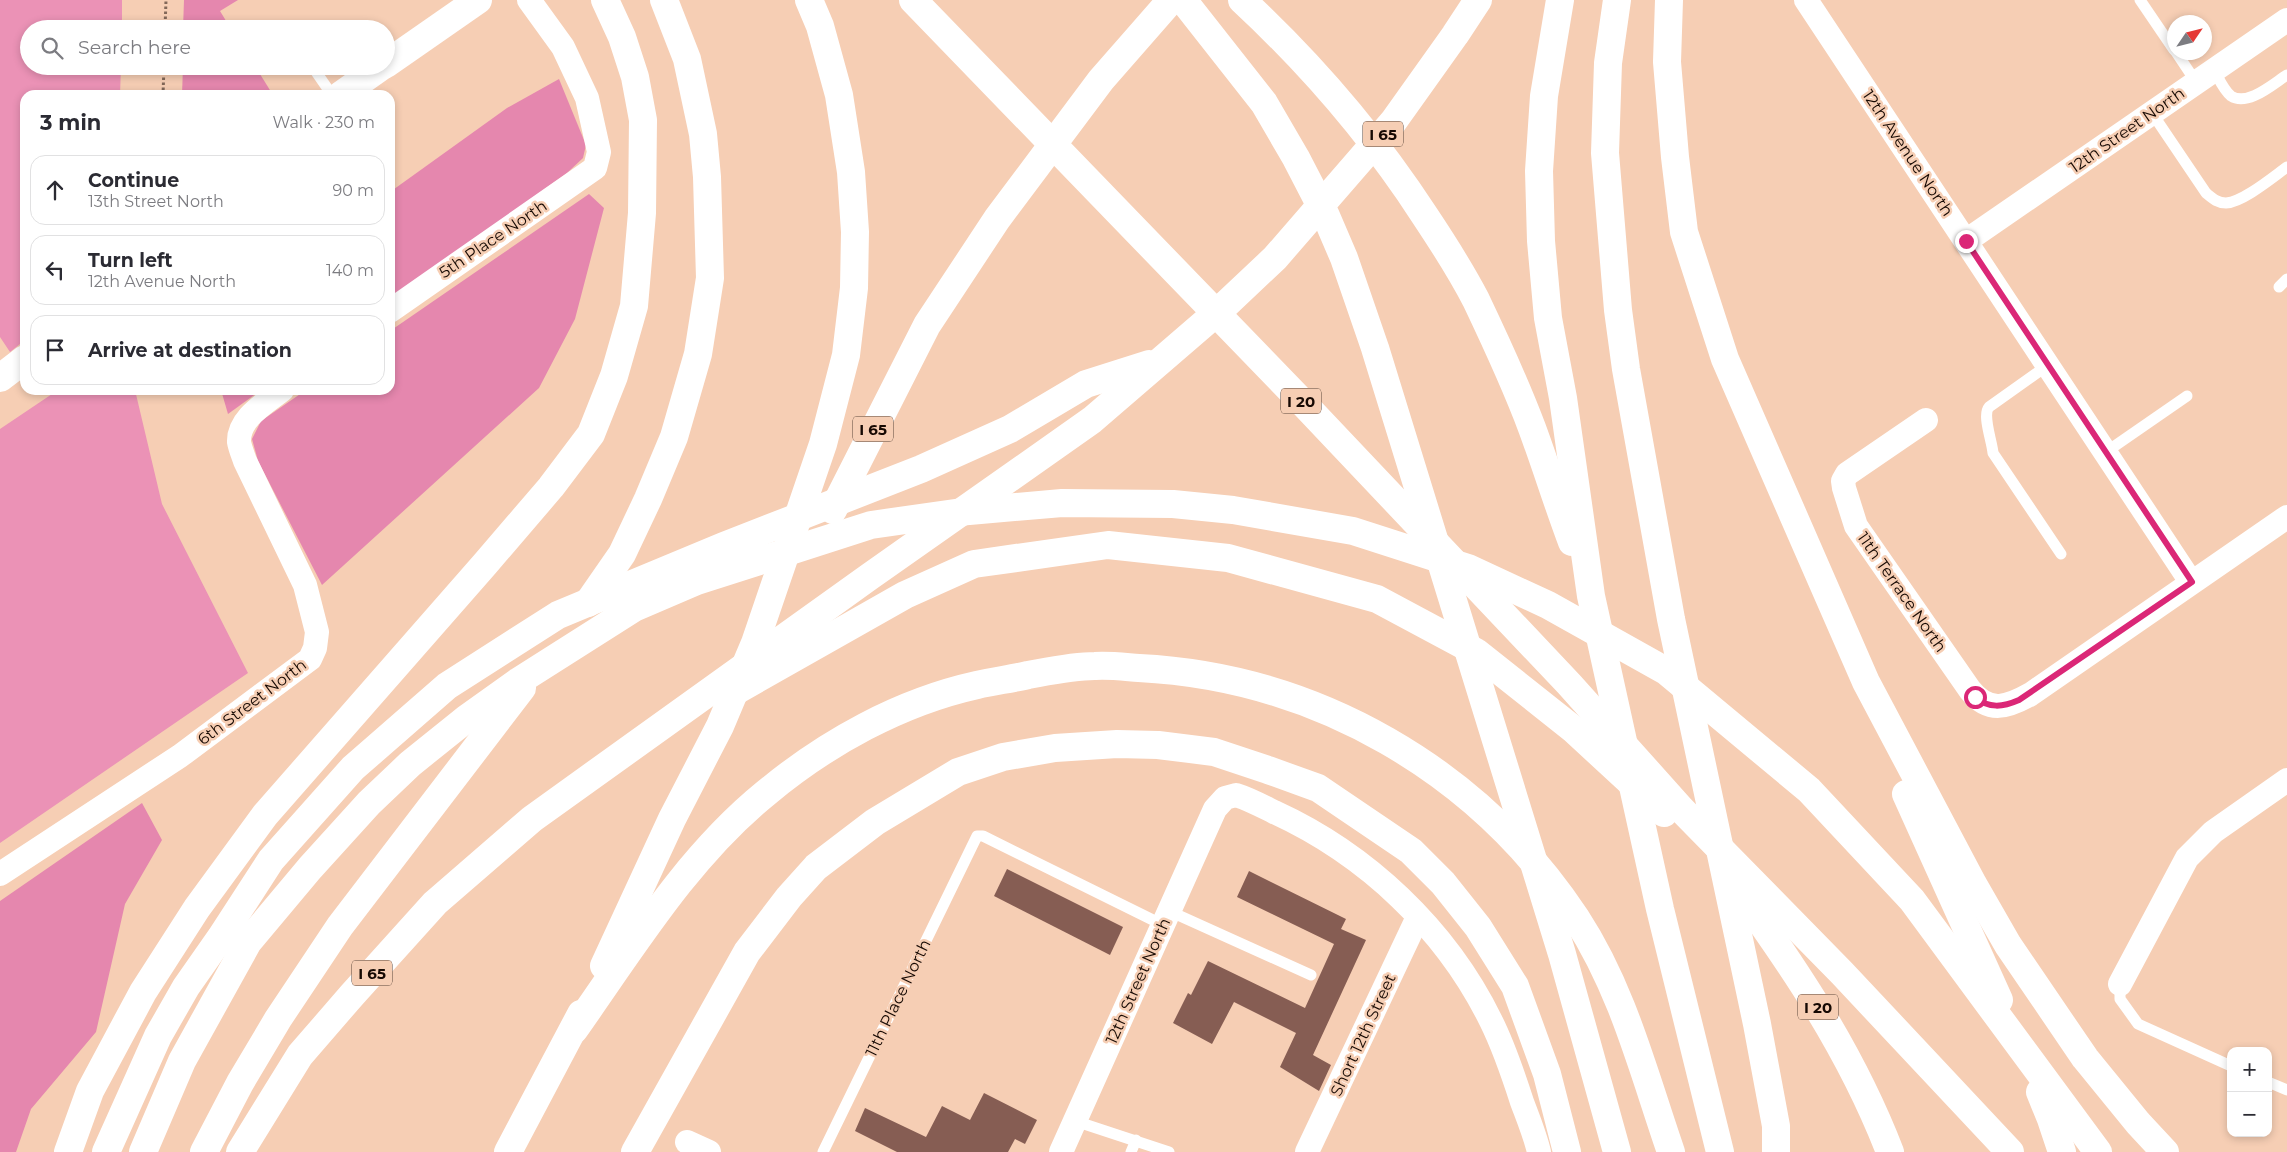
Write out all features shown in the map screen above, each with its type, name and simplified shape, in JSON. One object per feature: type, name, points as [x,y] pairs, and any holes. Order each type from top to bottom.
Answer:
[{"type":"main road","points":[[395,58],[478,0]]},
{"type":"main road","points":[[68,1152],[90,1091],[143,992],[197,908],[265,815],[551,487],[591,434],[614,376],[634,306],[642,214],[643,120],[635,77],[622,37],[606,0]]},
{"type":"main road","points":[[204,1152],[240,1083],[278,1019],[340,926],[590,600],[622,554],[667,455],[698,354],[710,278],[708,177],[703,134],[688,59],[664,0]]},
{"type":"main road","points":[[755,643],[823,444],[837,397],[846,355],[854,288],[856,232],[848,153],[839,95],[820,26],[809,0]]},
{"type":"main road","name":"I 20","points":[[913,0],[1303,403],[1569,684],[1681,810],[1798,974],[1861,1083],[1890,1152]]},
{"type":"main road","name":"I 65","points":[[508,1152],[574,1030],[672,818],[720,726],[755,643],[826,522],[927,325],[997,219],[1101,80],[1171,0]]},
{"type":"main road","points":[[1183,0],[1264,103],[1296,158],[1326,216],[1344,258],[1378,358],[1559,944],[1617,1152]]},
{"type":"main road","points":[[1242,0],[1306,62],[1337,97],[1377,146],[1446,246],[1475,298],[1532,428],[1591,596]]},
{"type":"main road","name":"I 65","points":[[240,1152],[300,1054],[435,903],[532,820],[869,577],[1092,420],[1222,308],[1274,258],[1393,122],[1455,36],[1478,0]]},
{"type":"main road","points":[[1560,0],[1544,105],[1539,171],[1541,241],[1548,318],[1563,398],[1591,596],[1660,909],[1720,1152]]},
{"type":"main road","points":[[1617,0],[1608,63],[1605,108],[1606,153],[1613,254],[1626,369],[1671,619],[1757,1024],[1776,1126],[1776,1152]]},
{"type":"main road","points":[[1669,0],[1667,62],[1684,232],[1725,359],[1866,682],[1968,875],[2013,953],[2085,1058],[2138,1123],[2165,1152]]},
{"type":"main road","points":[[348,90],[369,75]]},
{"type":"main road","points":[[106,1152],[158,1036],[186,987],[222,937],[271,860],[353,768],[447,686],[558,615],[724,546],[921,469],[1010,429],[1086,384],[1160,360]]},
{"type":"main road","points":[[0,378],[20,363]]},
{"type":"main road","points":[[143,1152],[182,1061],[248,942],[316,861],[369,803],[410,764],[519,681],[634,608],[696,581],[870,526],[969,511],[1062,503],[1182,505],[1234,510],[1353,531],[1468,568],[1548,605],[1666,670],[1809,790],[1838,823],[1882,866],[1912,900],[2098,1152]]},
{"type":"main road","points":[[648,737],[760,678],[905,595],[974,564],[1108,545],[1228,558],[1377,599],[1476,652],[1573,728],[1726,873]]},
{"type":"main road","points":[[574,1030],[672,893],[726,829],[766,792],[813,758],[868,725],[920,702],[975,685],[1094,666],[1158,669],[1216,676],[1268,689],[1324,708],[1374,733],[1428,765],[1466,794],[1509,835],[1543,874],[1574,914],[1598,953],[1624,1010],[1671,1152]]},
{"type":"main road","points":[[1866,682],[1891,761],[2044,1101],[2062,1152]]},
{"type":"main road","points":[[635,1152],[747,952],[789,897],[816,867],[875,822],[958,772],[1003,757],[1055,748],[1117,744],[1158,745],[1214,752],[1318,788],[1411,851],[1443,883],[1478,927],[1515,986],[1547,1074],[1567,1152]]},
{"type":"main road","points":[[1681,810],[1842,972],[2010,1152]]},
{"type":"street","name":"5th Place North","points":[[395,308],[595,168],[599,152],[587,98],[563,47],[529,0]]},
{"type":"street","name":"12th Avenue North","points":[[1806,0],[2192,582]]},
{"type":"street","name":"12th Street North","points":[[1966,241],[2287,20]]},
{"type":"street","name":"6th Street North","points":[[0,874],[180,756],[310,660],[315,648],[317,632],[305,585],[245,461],[239,443],[240,431],[245,422],[255,411],[276,395]]},
{"type":"street","name":"11th Terrace North","points":[[1926,420],[1847,474],[1843,481],[1846,499],[1856,526],[1970,690],[1980,701],[1996,706],[2009,704],[2031,694],[2192,582]]},
{"type":"street","points":[[2192,582],[2287,518]]},
{"type":"street","points":[[2120,984],[2187,858],[2213,832],[2287,780]]},
{"type":"street","name":"12th Street North","points":[[1061,1152],[1215,809],[1225,798],[1236,795],[1297,823],[1330,842],[1393,891],[1418,917]]},
{"type":"street","points":[[1418,917],[1428,927],[1463,974],[1490,1019],[1511,1069],[1539,1152]]},
{"type":"street","name":"Short 12th Street","points":[[1307,1152],[1418,917]]},
{"type":"street","points":[[687,1142],[709,1152]]},
{"type":"lane","points":[[2140,0],[2167,39]]},
{"type":"lane","points":[[2186,60],[2231,96],[2240,99],[2250,98],[2287,75]]},
{"type":"lane","points":[[318,75],[329,90]]},
{"type":"lane","points":[[2152,113],[2206,193],[2216,201],[2226,203],[2237,201],[2287,167]]},
{"type":"lane","points":[[2048,364],[1989,407],[1986,410],[1985,418],[1992,437],[1993,453],[2061,554]]},
{"type":"lane","points":[[2106,452],[2187,396]]},
{"type":"lane","name":"11th Place North","points":[[823,1152],[976,836],[983,836],[1166,918]]},
{"type":"lane","points":[[1166,918],[1312,975]]},
{"type":"lane","points":[[2120,984],[2120,999],[2138,1024],[2227,1064]]},
{"type":"lane","points":[[2272,1084],[2287,1090]]},
{"type":"lane","points":[[1075,1120],[1169,1152]]},
{"type":"lane","points":[[1132,1152],[1136,1140]]},
{"type":"path","points":[[165,20],[166,0]]},
{"type":"path","points":[[163,90],[164,75]]},
{"type":"shaded area","points":[[0,0],[122,0],[122,20],[20,20],[20,75],[121,75],[120,90],[20,90],[20,344],[10,352],[0,337]]},
{"type":"shaded area","points":[[184,0],[238,0],[220,11],[226,20],[183,20]]},
{"type":"shaded area","points":[[183,75],[261,75],[270,90],[182,90]]},
{"type":"shaded area","points":[[559,79],[586,145],[583,158],[567,173],[395,295],[395,188],[507,108]]},
{"type":"shaded area","points":[[589,194],[604,208],[575,319],[539,388],[322,585],[258,461],[252,439],[261,421],[299,395],[395,395],[395,328]]},
{"type":"shaded area","points":[[51,395],[136,395],[162,504],[248,673],[0,843],[0,429]]},
{"type":"shaded area","points":[[222,395],[254,395],[228,414]]},
{"type":"shaded area","points":[[142,803],[162,840],[125,904],[96,1032],[31,1109],[16,1152],[0,1152],[0,901]]},
{"type":"building","points":[[1007,869],[1123,927],[1110,955],[994,896]]},
{"type":"building","points":[[1249,871],[1346,919],[1341,929],[1366,940],[1313,1055],[1331,1065],[1319,1091],[1280,1067],[1296,1033],[1234,1002],[1212,1044],[1173,1023],[1188,993],[1191,995],[1208,961],[1305,1008],[1334,944],[1237,897]]},
{"type":"building","points":[[984,1093],[1037,1120],[1025,1144],[1015,1139],[1008,1152],[897,1152],[855,1131],[865,1108],[926,1137],[942,1106],[970,1120]]},
{"type":"route","points":[[1966,241],[2192,582],[2031,694],[2009,704],[1996,706],[1986,704],[1975,697]]}]
